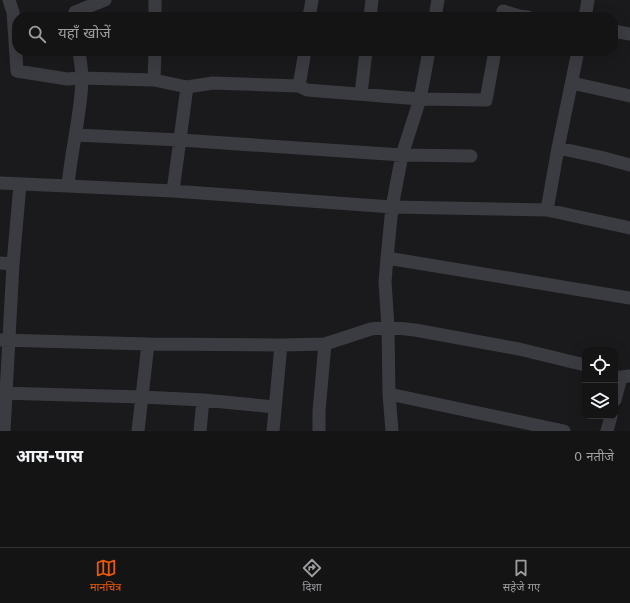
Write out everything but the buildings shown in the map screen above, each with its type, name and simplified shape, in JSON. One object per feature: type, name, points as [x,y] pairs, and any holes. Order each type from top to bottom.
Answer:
[{"type":"street","points":[[9,0],[12,12]]},
{"type":"street","points":[[74,10],[105,0]]},
{"type":"street","points":[[155,0],[155,12]]},
{"type":"street","points":[[311,12],[312,0]]},
{"type":"street","points":[[371,12],[372,0]]},
{"type":"street","points":[[436,12],[438,0]]},
{"type":"street","points":[[586,12],[588,0]]},
{"type":"street","points":[[618,32],[630,34]]},
{"type":"street","points":[[16,56],[17,71],[67,79],[154,80],[187,87],[214,83],[300,86],[307,90],[420,100],[486,100],[494,56]]},
{"type":"street","points":[[68,186],[76,136],[82,78],[80,56]]},
{"type":"street","points":[[154,56],[154,80]]},
{"type":"street","points":[[300,86],[303,56]]},
{"type":"street","points":[[361,94],[365,56]]},
{"type":"street","points":[[392,431],[389,394],[388,327],[385,282],[387,258],[392,207],[402,155],[420,100],[428,56]]},
{"type":"street","points":[[547,210],[577,56]]},
{"type":"street","points":[[572,83],[630,96]]},
{"type":"street","points":[[173,191],[187,87]]},
{"type":"street","points":[[76,136],[180,140],[402,155],[471,156]]},
{"type":"street","points":[[558,148],[630,165]]},
{"type":"street","points":[[0,184],[173,191],[392,207],[547,210],[630,228]]},
{"type":"street","points":[[4,431],[3,393],[6,263],[20,184]]},
{"type":"street","points":[[387,258],[630,298]]},
{"type":"street","points":[[4,340],[148,344],[325,344],[371,329],[388,327],[415,330],[519,350],[582,364]]},
{"type":"street","points":[[138,431],[148,344]]},
{"type":"street","points":[[319,431],[318,411],[325,344]]},
{"type":"street","points":[[273,431],[281,345]]},
{"type":"street","points":[[618,388],[621,377],[630,376]]},
{"type":"street","points":[[3,393],[203,400],[275,407]]},
{"type":"street","points":[[389,394],[564,431]]},
{"type":"street","points":[[200,431],[203,400]]},
{"type":"street","points":[[606,431],[610,419]]}]
